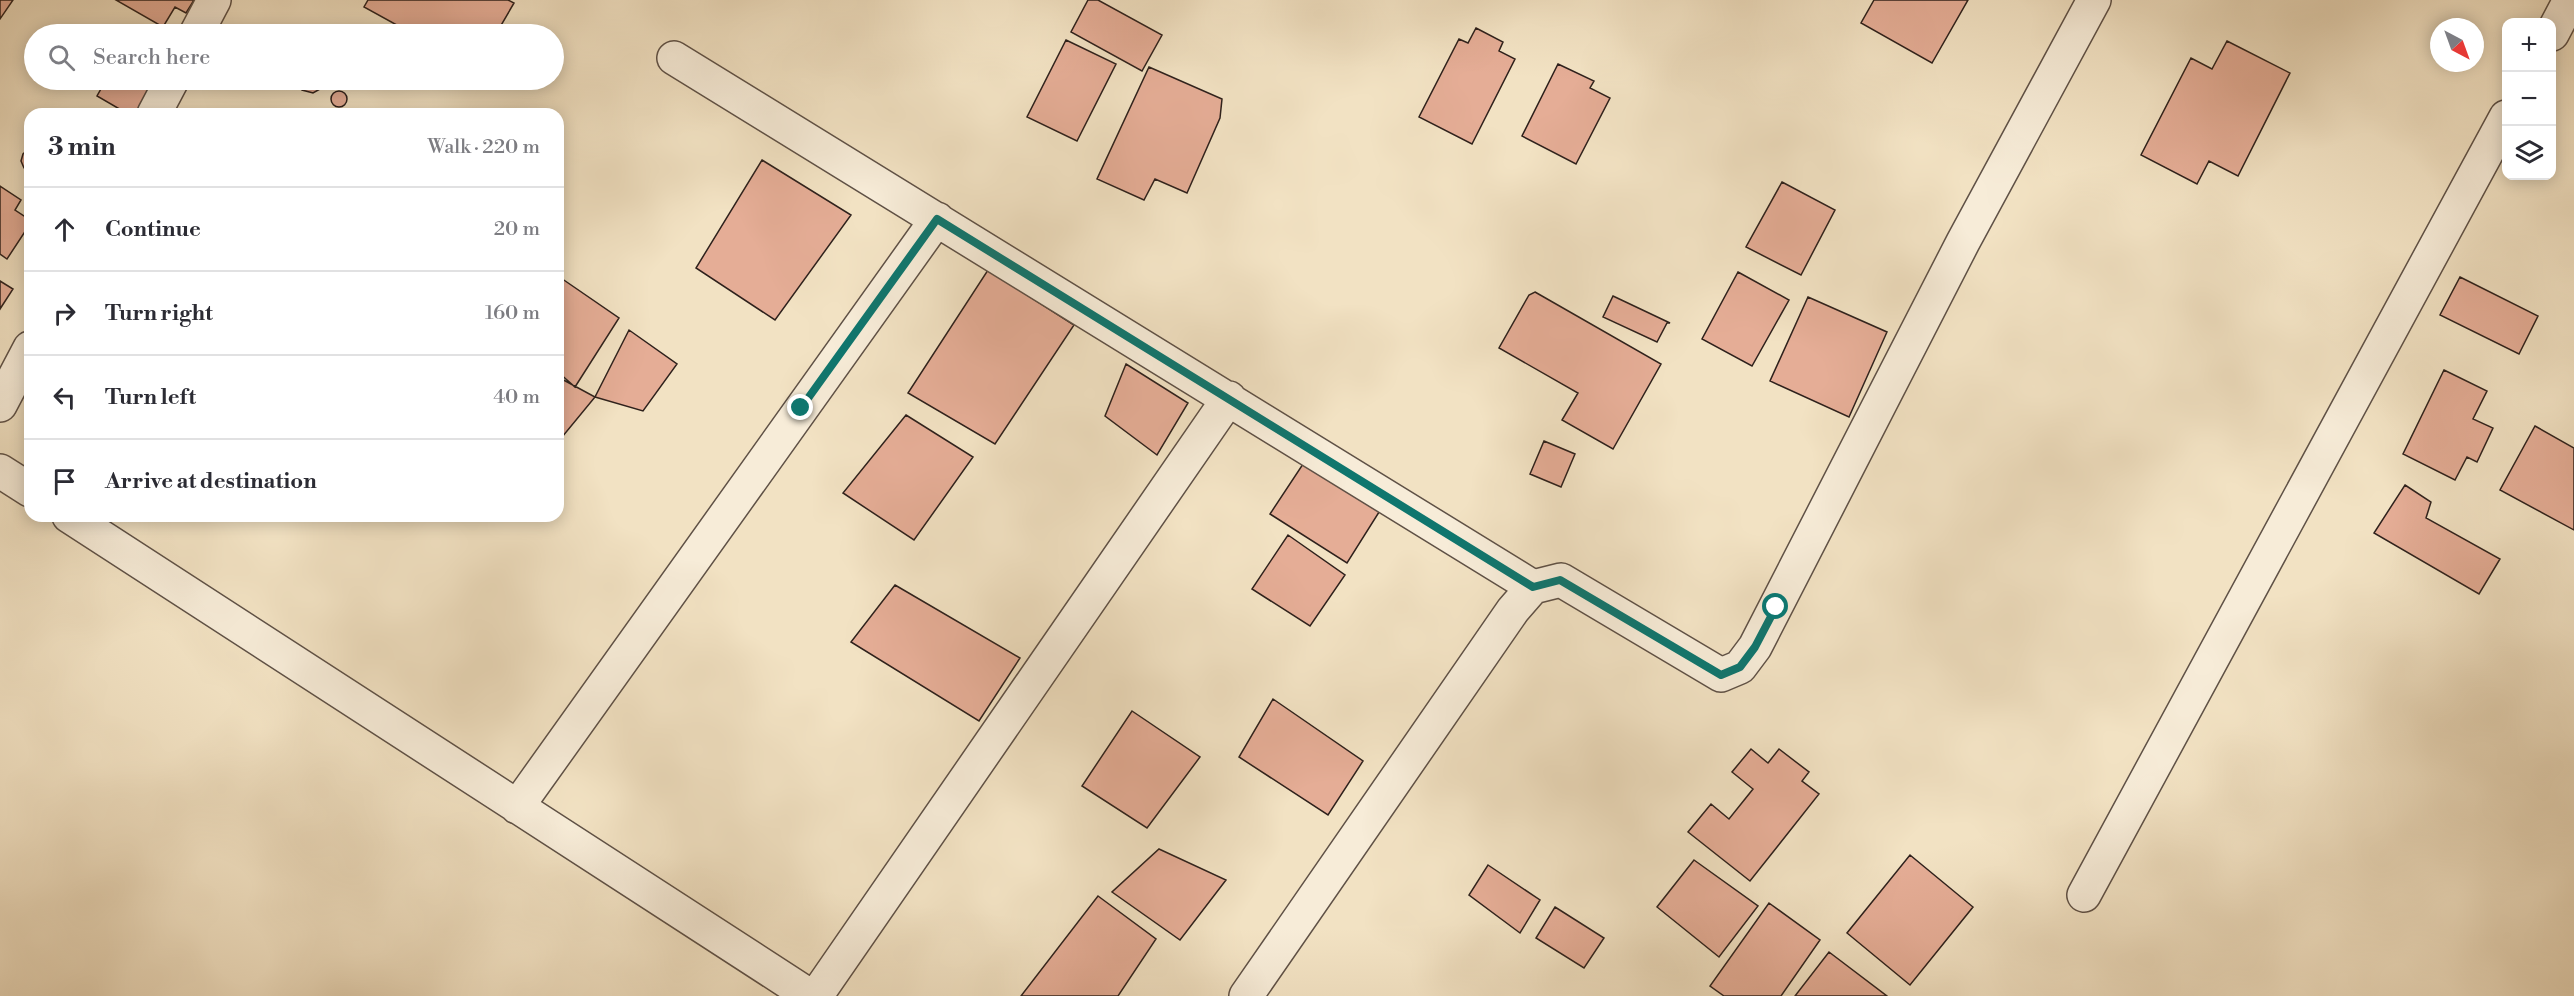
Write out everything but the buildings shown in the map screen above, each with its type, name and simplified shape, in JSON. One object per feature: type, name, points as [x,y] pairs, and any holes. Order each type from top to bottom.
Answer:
[{"type":"street","points":[[201,24],[214,0]]},
{"type":"street","points":[[1246,996],[1513,610],[1533,587],[1560,580],[1721,675],[1740,667],[1755,647],[1964,242],[2094,0]]},
{"type":"street","points":[[2556,26],[2570,0]]},
{"type":"street","points":[[674,57],[1533,587]]},
{"type":"street","points":[[157,108],[167,90]]},
{"type":"street","points":[[2085,895],[2502,124]]},
{"type":"street","points":[[517,807],[937,219]]},
{"type":"street","points":[[0,405],[24,359]]},
{"type":"street","points":[[816,996],[1229,398]]},
{"type":"street","points":[[0,471],[24,486]]},
{"type":"street","points":[[78,522],[810,996]]},
{"type":"route","points":[[801,408],[937,219],[1533,587],[1560,580],[1721,675],[1740,667],[1755,647],[1776,607]]}]
